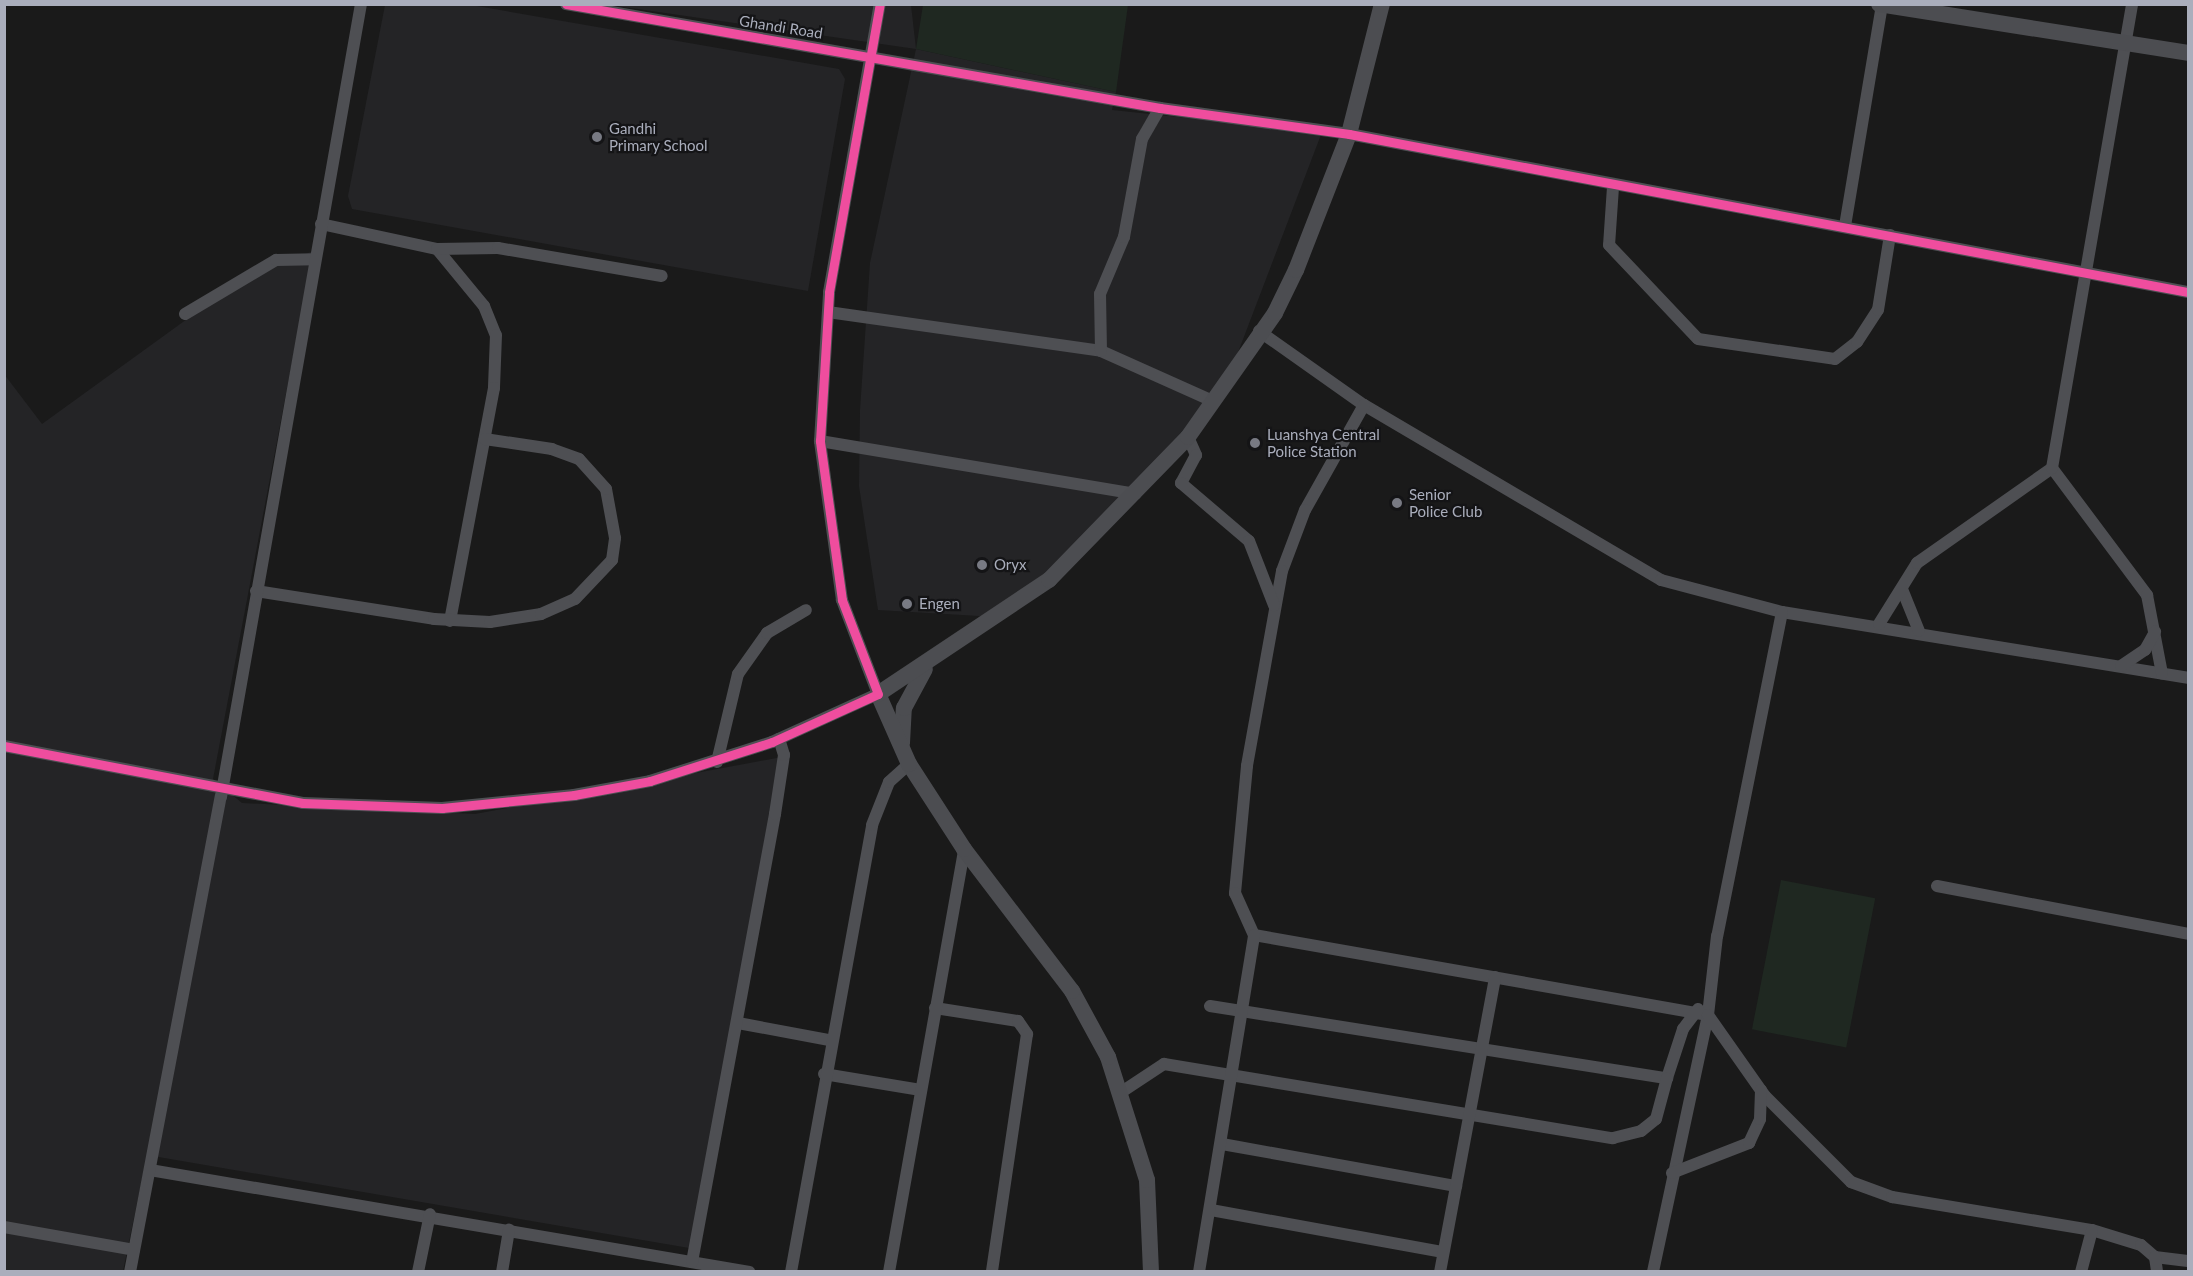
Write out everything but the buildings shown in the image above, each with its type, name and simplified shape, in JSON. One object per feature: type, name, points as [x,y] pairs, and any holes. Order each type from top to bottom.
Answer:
[{"type":"main road","points":[[1151,1272],[1148,1180],[1108,1057],[1072,991],[964,849],[907,761],[878,694],[929,664],[1049,580],[1136,494],[1188,437],[1259,331],[1296,270],[1349,134],[1382,4]]},
{"type":"main road","points":[[1880,5],[2188,53]]},
{"type":"main road","points":[[907,761],[901,733],[904,708],[929,664]]},
{"type":"street","points":[[130,1272],[223,788],[321,224],[362,4]]},
{"type":"street","name":"Ghandi Road","points":[[566,4],[1160,108],[1349,134],[1613,187],[1845,226],[2083,275],[2188,292]]},
{"type":"street","points":[[4,746],[303,803],[442,808],[574,795],[717,762],[779,739],[878,694],[842,600],[820,441],[828,312],[880,4]]},
{"type":"street","points":[[1879,624],[1917,563],[2052,468],[2083,275],[2132,4]]},
{"type":"street","points":[[1845,226],[1880,5]]},
{"type":"street","points":[[1101,351],[1100,294],[1124,237],[1142,139],[1160,108]]},
{"type":"street","points":[[1613,187],[1609,245],[1698,339],[1835,359],[1857,342],[1878,310],[1890,235]]},
{"type":"street","points":[[321,224],[436,249],[498,248],[662,276]]},
{"type":"street","points":[[436,249],[484,306],[496,336],[497,362],[485,439],[450,621]]},
{"type":"street","points":[[185,314],[276,260],[315,260]]},
{"type":"street","points":[[828,312],[1101,351],[1213,401]]},
{"type":"street","points":[[1259,331],[1364,405],[1633,567],[1782,612],[1879,624],[2188,678]]},
{"type":"street","points":[[1199,1272],[1222,1144],[1254,935],[1235,893],[1235,870],[1247,766],[1275,610],[1296,529],[1364,405]]},
{"type":"street","points":[[1188,437],[1196,455],[1181,483],[1249,541],[1275,610]]},
{"type":"street","points":[[256,591],[450,621],[518,619],[559,608],[596,582],[612,560],[613,511],[593,472],[552,449],[485,439]]},
{"type":"street","points":[[820,441],[1136,494]]},
{"type":"street","points":[[2052,468],[2134,574],[2153,608],[2162,674]]},
{"type":"street","points":[[1902,589],[1919,631]]},
{"type":"street","points":[[717,762],[738,674],[767,633],[806,610]]},
{"type":"street","points":[[1653,1272],[1672,1173],[1688,1125],[1703,1012],[1782,612]]},
{"type":"street","points":[[2121,666],[2145,650],[2155,632]]},
{"type":"street","points":[[692,1262],[738,1023],[784,755],[779,739]]},
{"type":"street","points":[[791,1272],[829,1040],[878,805],[893,777],[907,761]]},
{"type":"street","points":[[889,1272],[964,849]]},
{"type":"street","points":[[1937,886],[2188,934]]},
{"type":"street","points":[[1254,935],[1703,1012],[1761,1090],[1835,1170],[1868,1190],[2092,1230],[2140,1245],[2155,1257],[2188,1261]]},
{"type":"street","points":[[1440,1272],[1472,1116],[1495,977]]},
{"type":"street","points":[[1210,1006],[1667,1078]]},
{"type":"street","points":[[935,1008],[1018,1021],[1028,1034],[992,1272]]},
{"type":"street","points":[[1120,1093],[1164,1064],[1613,1138],[1641,1131],[1656,1119],[1683,1029],[1703,1012]]},
{"type":"street","points":[[738,1023],[829,1040]]},
{"type":"street","points":[[824,1074],[921,1090]]},
{"type":"street","points":[[1672,1173],[1749,1143],[1760,1119],[1761,1090]]},
{"type":"street","points":[[1222,1144],[1456,1186]]},
{"type":"street","points":[[150,1170],[430,1214],[749,1272]]},
{"type":"street","points":[[1211,1210],[1443,1252]]},
{"type":"street","points":[[418,1272],[430,1214]]},
{"type":"street","points":[[4,1227],[134,1250]]},
{"type":"street","points":[[502,1272],[509,1230]]},
{"type":"street","points":[[2081,1272],[2092,1230]]},
{"type":"street","points":[[2155,1257],[2157,1272]]},
{"type":"shaded area","name":"Gandhi Primary School","points":[[385,5],[471,5],[839,69],[845,79],[808,291],[352,209],[348,196]]},
{"type":"shaded area","points":[[610,5],[911,5],[916,49]]},
{"type":"shaded area","points":[[923,5],[1128,5],[1116,92],[916,49]]},
{"type":"shaded area","points":[[916,49],[1116,92],[1112,110],[1322,132],[1221,397],[1106,524],[996,617],[878,610],[859,486],[860,410],[870,263]]},
{"type":"shaded area","points":[[313,251],[213,779],[242,803],[475,814],[782,757],[695,1249],[147,1155],[123,1271],[5,1271],[4,374],[42,424],[241,280]]},
{"type":"shaded area","points":[[1781,880],[1875,898],[1846,1048],[1752,1029]]},
{"type":"cycle path","points":[[566,4],[1160,108],[1349,134],[2188,292]]},
{"type":"cycle path","points":[[4,746],[303,803],[442,808],[574,795],[650,781],[772,742],[878,694],[842,600],[820,441],[829,292],[880,4]]},
{"type":"place","name":"Gandhi Primary School","points":[[597,137]]},
{"type":"place","name":"Luanshya Central Police Station","points":[[1255,443]]},
{"type":"place","name":"Senior Police Club","points":[[1397,503]]},
{"type":"place","name":"Oryx","points":[[982,565]]},
{"type":"place","name":"Engen","points":[[907,604]]}]
